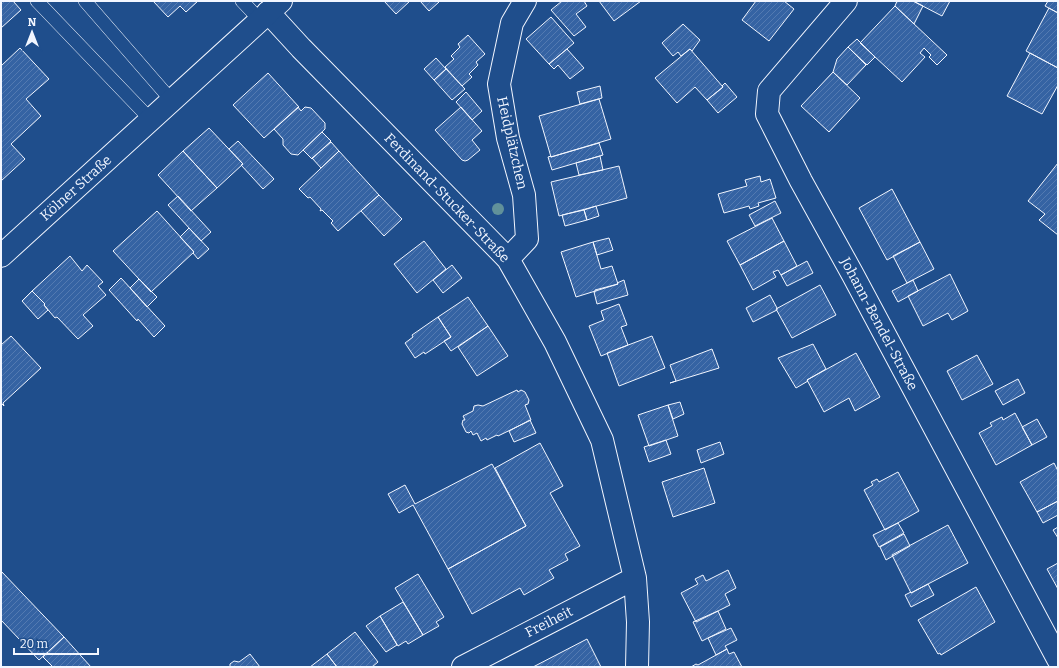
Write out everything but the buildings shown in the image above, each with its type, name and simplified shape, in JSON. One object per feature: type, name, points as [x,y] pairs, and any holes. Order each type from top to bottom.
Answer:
[{"type":"street","name":"Heidplätzchen","points":[[508,259],[527,239],[524,195],[508,138],[499,84],[512,23],[525,1]]},
{"type":"street","name":"Johann-Bendel-Straße","points":[[846,1],[769,91],[767,114],[801,181],[853,275],[1058,659]]},
{"type":"street","name":"Kölner Straße","points":[[1,256],[270,11]]},
{"type":"street","name":"Ferdinand-Stucker-Straße","points":[[270,11],[301,48],[508,259],[555,342],[602,440],[635,578],[638,622],[637,667]]},
{"type":"street","name":"Freiheit","points":[[463,667],[635,578]]},
{"type":"lane","points":[[38,1],[151,120]]},
{"type":"lane","points":[[85,1],[172,101]]},
{"type":"lane","points":[[242,1],[270,11]]}]
